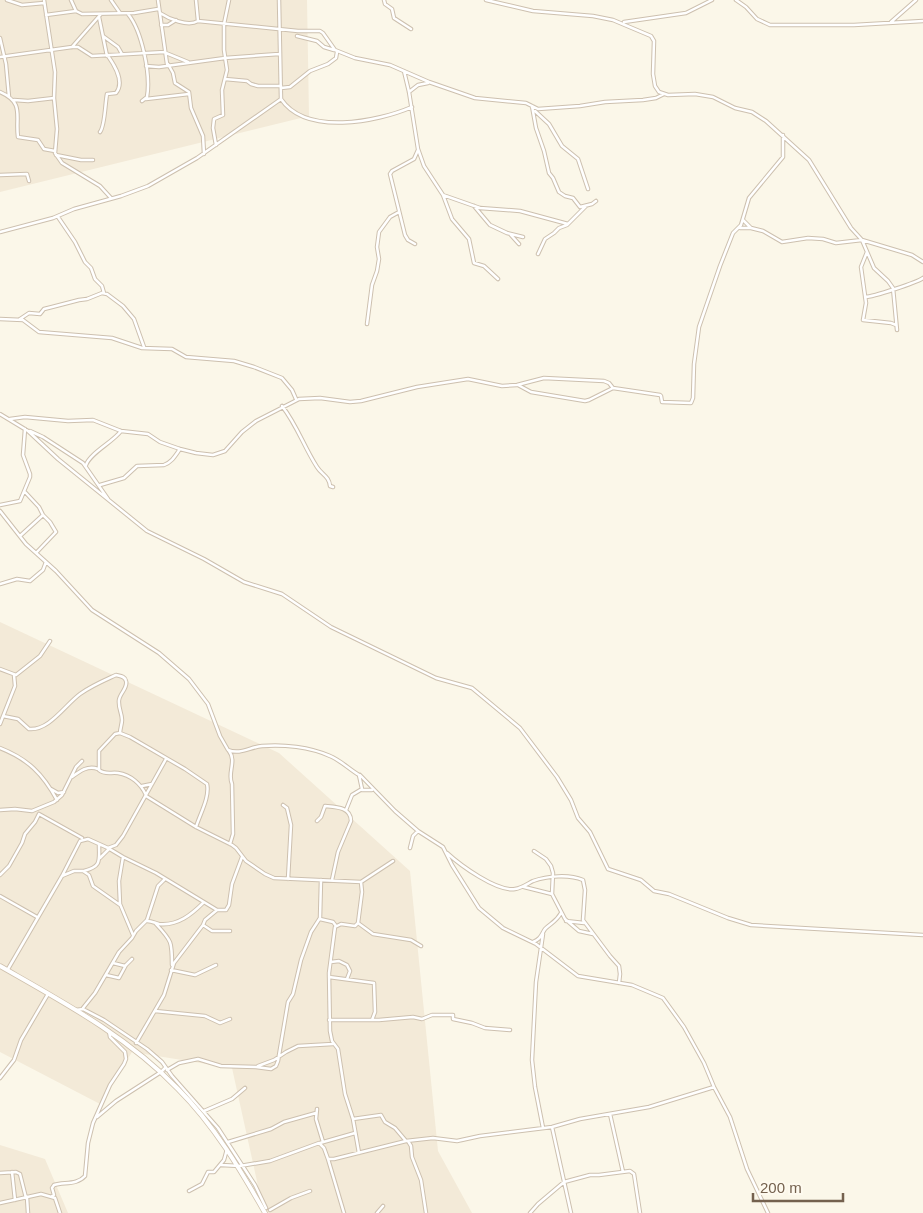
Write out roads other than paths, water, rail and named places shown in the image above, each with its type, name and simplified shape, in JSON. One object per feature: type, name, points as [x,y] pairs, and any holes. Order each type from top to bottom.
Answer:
[{"type":"main road","points":[[0,966],[108,1030],[134,1048],[161,1072],[196,1108],[240,1166],[264,1210]]},
{"type":"street","points":[[7,0],[22,5],[44,2],[55,72],[54,98],[57,129],[55,153],[62,163],[100,186],[111,198]]},
{"type":"street","points":[[21,0],[22,5]]},
{"type":"street","points":[[71,0],[76,11]]},
{"type":"street","points":[[111,0],[121,14]]},
{"type":"street","points":[[158,0],[167,64],[173,73],[175,83],[188,91],[191,108],[203,136],[204,154]]},
{"type":"street","points":[[196,0],[198,21]]},
{"type":"street","points":[[216,145],[213,121],[223,115],[222,90],[227,70],[224,24],[229,0]]},
{"type":"street","points":[[0,232],[58,217],[74,209],[131,193],[148,186],[204,154],[280,99],[279,0]]},
{"type":"street","points":[[384,0],[385,4],[392,9],[394,18],[411,29]]},
{"type":"street","points":[[486,0],[532,10],[593,16],[622,23],[653,38],[654,82],[657,89],[664,94]]},
{"type":"street","points":[[622,23],[686,13],[712,0]]},
{"type":"street","points":[[736,0],[746,7],[757,19],[770,26],[839,26],[923,21]]},
{"type":"street","points":[[891,22],[916,0]]},
{"type":"street","points":[[46,15],[76,11],[82,14],[100,16],[159,11],[176,20],[194,23],[198,21],[320,31],[324,33],[336,50],[336,58],[328,64],[310,71],[290,87],[258,86],[251,84],[247,80],[225,79]]},
{"type":"street","points":[[128,14],[136,27],[144,53],[149,81],[146,99]]},
{"type":"street","points":[[100,16],[102,34],[108,56],[117,71],[119,88],[116,93],[108,94],[105,103],[103,128],[100,132]]},
{"type":"street","points":[[72,47],[100,16]]},
{"type":"street","points":[[161,25],[168,25],[176,20]]},
{"type":"street","points":[[102,34],[107,40],[118,47],[123,54]]},
{"type":"street","points":[[297,36],[317,41],[324,47],[358,58],[390,65],[429,82],[475,98],[526,103],[549,124],[562,146],[578,159],[588,189]]},
{"type":"street","points":[[0,38],[5,57],[9,97]]},
{"type":"street","points":[[0,57],[27,55],[52,49],[72,47],[78,48],[92,56],[165,53],[188,62]]},
{"type":"street","points":[[146,66],[159,67],[167,64],[279,54]]},
{"type":"street","points":[[404,71],[412,107],[418,149],[424,166],[444,195],[452,219],[469,239],[474,263],[484,266],[498,279]]},
{"type":"street","points":[[409,92],[418,85],[429,82]]},
{"type":"street","points":[[0,92],[17,105],[18,137],[38,140],[44,149],[55,153],[81,160],[93,160]]},
{"type":"street","points":[[142,101],[189,94]]},
{"type":"street","points":[[533,108],[555,108],[643,100],[656,98],[664,94],[695,94],[713,98],[757,115],[783,135],[809,160],[851,228],[862,240],[876,272],[888,281],[893,288],[897,330]]},
{"type":"street","points":[[12,100],[28,101],[54,98]]},
{"type":"street","points":[[280,99],[294,113],[303,118],[314,120],[352,121],[378,118],[412,107]]},
{"type":"street","points":[[533,108],[536,128],[549,173],[562,194],[573,198],[580,206],[586,206]]},
{"type":"street","points":[[518,385],[531,392],[585,401],[613,388],[660,395],[662,402],[692,402],[699,327],[723,257],[733,233],[743,220],[748,202],[754,191],[783,157],[783,135]]},
{"type":"street","points":[[415,244],[407,238],[390,172],[414,159],[418,149]]},
{"type":"street","points":[[0,175],[27,174],[30,181]]},
{"type":"street","points":[[444,195],[485,209],[526,212],[541,218],[550,218],[568,224]]},
{"type":"street","points":[[538,254],[545,239],[559,228],[568,224],[586,206],[596,201]]},
{"type":"street","points":[[473,205],[490,225],[510,234],[523,237]]},
{"type":"street","points":[[367,324],[372,285],[377,271],[379,232],[390,218],[399,212]]},
{"type":"street","points":[[58,217],[85,262],[92,268],[95,279],[102,286],[104,293]]},
{"type":"street","points":[[743,220],[750,228]]},
{"type":"street","points":[[738,228],[750,228],[767,232],[782,242],[808,238],[823,239],[836,243],[862,240],[912,255],[923,262]]},
{"type":"street","points":[[510,234],[519,244]]},
{"type":"street","points":[[867,252],[861,267],[866,308],[863,320],[896,325]]},
{"type":"street","points":[[865,297],[877,295],[923,278]]},
{"type":"street","points":[[20,319],[29,313],[40,314],[52,307],[79,300],[87,300],[104,293],[123,306],[131,316],[144,348]]},
{"type":"street","points":[[0,319],[20,319],[26,321],[39,332],[112,338],[144,348],[172,349],[186,357],[234,361],[282,378],[292,390],[296,399]]},
{"type":"street","points":[[10,420],[25,417],[93,420],[121,431],[148,434],[160,442],[207,455],[222,453],[248,427],[296,399],[320,398],[350,402],[361,401],[417,387],[468,380],[497,386],[518,385],[537,379],[550,378],[604,381],[613,388]]},
{"type":"street","points":[[282,406],[317,467],[328,478],[330,486],[333,487]]},
{"type":"street","points":[[0,415],[43,437],[86,465],[109,501]]},
{"type":"street","points":[[0,506],[20,502],[24,492],[30,474],[22,455],[27,430]]},
{"type":"street","points":[[27,430],[58,459],[109,501],[156,536],[190,552],[244,582],[282,594],[331,627],[436,678],[472,688],[520,728],[557,777],[571,800],[578,818],[590,832],[604,863],[610,870],[641,880],[654,891],[670,894],[728,918],[751,925],[923,935]]},
{"type":"street","points":[[86,465],[91,456],[106,446],[121,431]]},
{"type":"street","points":[[100,486],[124,478],[137,466],[167,464],[180,449]]},
{"type":"street","points":[[24,492],[39,507],[56,532],[36,553]]},
{"type":"street","points":[[0,511],[20,536],[92,610],[159,653],[189,679],[208,704],[220,736],[232,756],[230,780],[232,785],[233,834],[230,844]]},
{"type":"street","points":[[20,536],[43,515]]},
{"type":"street","points":[[0,584],[18,579],[30,581],[44,570],[46,562]]},
{"type":"street","points":[[0,669],[14,675],[20,673],[40,656],[50,641]]},
{"type":"street","points":[[0,724],[15,686],[14,675]]},
{"type":"street","points":[[3,716],[18,719],[29,729],[39,728],[93,685],[120,675],[126,681],[125,688],[119,698],[118,710],[122,720],[120,733]]},
{"type":"street","points":[[98,769],[100,748],[115,734],[120,733],[185,769],[207,784],[207,796],[196,827]]},
{"type":"street","points":[[228,750],[235,752],[262,746],[272,746],[312,750],[331,756],[359,775],[418,831],[443,847],[485,880],[508,889],[517,889],[536,880],[571,877],[583,880],[585,890],[584,923],[619,966],[618,983]]},
{"type":"street","points":[[0,748],[30,764],[50,788],[57,800]]},
{"type":"street","points":[[62,876],[74,871],[83,871],[95,867],[108,848],[116,845],[123,836],[166,759]]},
{"type":"street","points":[[0,810],[34,811],[57,800],[64,792],[76,767],[82,761]]},
{"type":"street","points":[[72,777],[90,767],[98,769],[104,774],[117,773],[127,776],[142,786],[146,795],[196,827],[230,844],[236,848],[242,857],[268,876],[288,879],[361,882],[393,861]]},
{"type":"street","points":[[359,775],[362,782],[362,790]]},
{"type":"street","points":[[142,786],[152,784]]},
{"type":"street","points":[[50,788],[58,792],[64,792]]},
{"type":"street","points":[[346,810],[352,795],[362,790],[374,790]]},
{"type":"street","points":[[283,805],[287,808],[291,825],[288,879]]},
{"type":"street","points":[[317,821],[322,817],[325,806],[346,810],[350,814],[351,821],[338,852],[332,880]]},
{"type":"street","points":[[34,811],[84,839],[108,848],[144,866],[217,910],[226,910],[229,905],[232,884],[242,857]]},
{"type":"street","points":[[0,875],[9,866],[22,843],[24,834],[35,822],[39,814]]},
{"type":"street","points":[[410,848],[414,834],[418,831]]},
{"type":"street","points":[[7,970],[62,876],[74,850],[80,841],[84,839]]},
{"type":"street","points":[[99,844],[100,858]]},
{"type":"street","points":[[446,851],[452,865],[479,908],[503,928],[534,942],[578,976],[636,986],[663,998],[693,1042],[707,1069],[730,1117],[744,1161],[768,1213]]},
{"type":"street","points":[[534,851],[549,862],[553,878],[552,894],[566,921],[578,931],[593,934]]},
{"type":"street","points":[[123,857],[119,881],[121,906],[133,935]]},
{"type":"street","points":[[83,871],[88,875],[93,886],[121,906]]},
{"type":"street","points":[[83,1009],[133,935],[147,920],[158,886],[165,879]]},
{"type":"street","points":[[96,1118],[116,1101],[161,1072],[179,1063],[193,1059],[205,1060],[221,1066],[273,1068],[278,1064],[288,1002],[293,994],[301,960],[311,932],[320,919],[320,880]]},
{"type":"street","points":[[358,923],[362,892],[361,882]]},
{"type":"street","points":[[523,887],[552,894]]},
{"type":"street","points":[[0,896],[37,916]]},
{"type":"street","points":[[147,920],[162,924],[182,920],[193,913],[203,902]]},
{"type":"street","points":[[171,970],[179,955],[206,919],[217,910]]},
{"type":"street","points":[[534,942],[538,940],[546,929],[556,922],[561,913]]},
{"type":"street","points":[[320,919],[333,922],[336,926]]},
{"type":"street","points":[[566,921],[584,923]]},
{"type":"street","points":[[136,1043],[166,990],[171,970],[172,947],[170,938],[156,923]]},
{"type":"street","points":[[336,926],[341,924],[355,926],[358,923]]},
{"type":"street","points":[[358,923],[373,934],[411,940],[421,946]]},
{"type":"street","points":[[203,925],[212,931],[230,931]]},
{"type":"street","points":[[336,926],[333,935],[329,977],[329,1020],[333,1044],[338,1049],[345,1094],[353,1120],[359,1153]]},
{"type":"street","points":[[543,934],[536,982],[532,1060],[535,1087],[544,1128]]},
{"type":"street","points":[[106,975],[119,978],[126,965],[132,959]]},
{"type":"street","points":[[331,962],[339,961],[347,965],[350,971],[346,978]]},
{"type":"street","points":[[113,963],[121,966],[126,965]]},
{"type":"street","points":[[171,970],[196,974],[216,965]]},
{"type":"street","points":[[329,977],[346,978],[374,984],[375,1012],[372,1020]]},
{"type":"street","points":[[0,1078],[14,1060],[21,1040],[48,994]]},
{"type":"street","points":[[76,1010],[83,1009],[104,1020],[147,1049],[162,1062],[228,1142],[240,1166]]},
{"type":"street","points":[[155,1010],[205,1016],[220,1023],[230,1019]]},
{"type":"street","points":[[329,1020],[372,1020],[413,1016],[422,1019],[432,1016],[451,1015],[453,1019],[485,1028],[510,1030]]},
{"type":"street","points":[[52,1196],[54,1195],[52,1188],[54,1185],[76,1182],[85,1176],[88,1144],[96,1118],[109,1086],[120,1072],[126,1059],[125,1052],[110,1037],[108,1030]]},
{"type":"street","points":[[130,1038],[141,1036]]},
{"type":"street","points":[[256,1067],[298,1046],[333,1044]]},
{"type":"street","points":[[328,1159],[334,1160],[407,1141],[433,1138],[457,1141],[480,1136],[552,1127],[580,1119],[649,1107],[714,1087]]},
{"type":"street","points":[[204,1112],[232,1099],[245,1088]]},
{"type":"street","points":[[318,1109],[316,1113],[321,1142],[344,1213]]},
{"type":"street","points":[[228,1142],[258,1134],[284,1122],[316,1113]]},
{"type":"street","points":[[610,1114],[623,1172]]},
{"type":"street","points":[[353,1120],[380,1115],[411,1146],[412,1157],[421,1180],[426,1213]]},
{"type":"street","points":[[552,1127],[571,1213]]},
{"type":"street","points":[[221,1165],[240,1166],[270,1161],[321,1142],[355,1133]]},
{"type":"street","points":[[396,1143],[402,1135]]},
{"type":"street","points":[[190,1191],[202,1184],[208,1172],[214,1172],[221,1165],[226,1156],[227,1149]]},
{"type":"street","points":[[530,1213],[564,1182],[590,1175],[630,1171],[634,1174],[640,1213]]},
{"type":"street","points":[[12,1172],[15,1200]]},
{"type":"street","points":[[0,1173],[18,1173],[22,1178],[27,1198],[28,1213]]},
{"type":"street","points":[[270,1210],[310,1191]]},
{"type":"street","points":[[0,1203],[41,1194],[52,1196],[56,1200],[60,1213]]},
{"type":"street","points":[[763,1205],[763,1213]]},
{"type":"street","points":[[377,1213],[383,1206]]},
{"type":"street","points":[[264,1210],[276,1213]]}]
